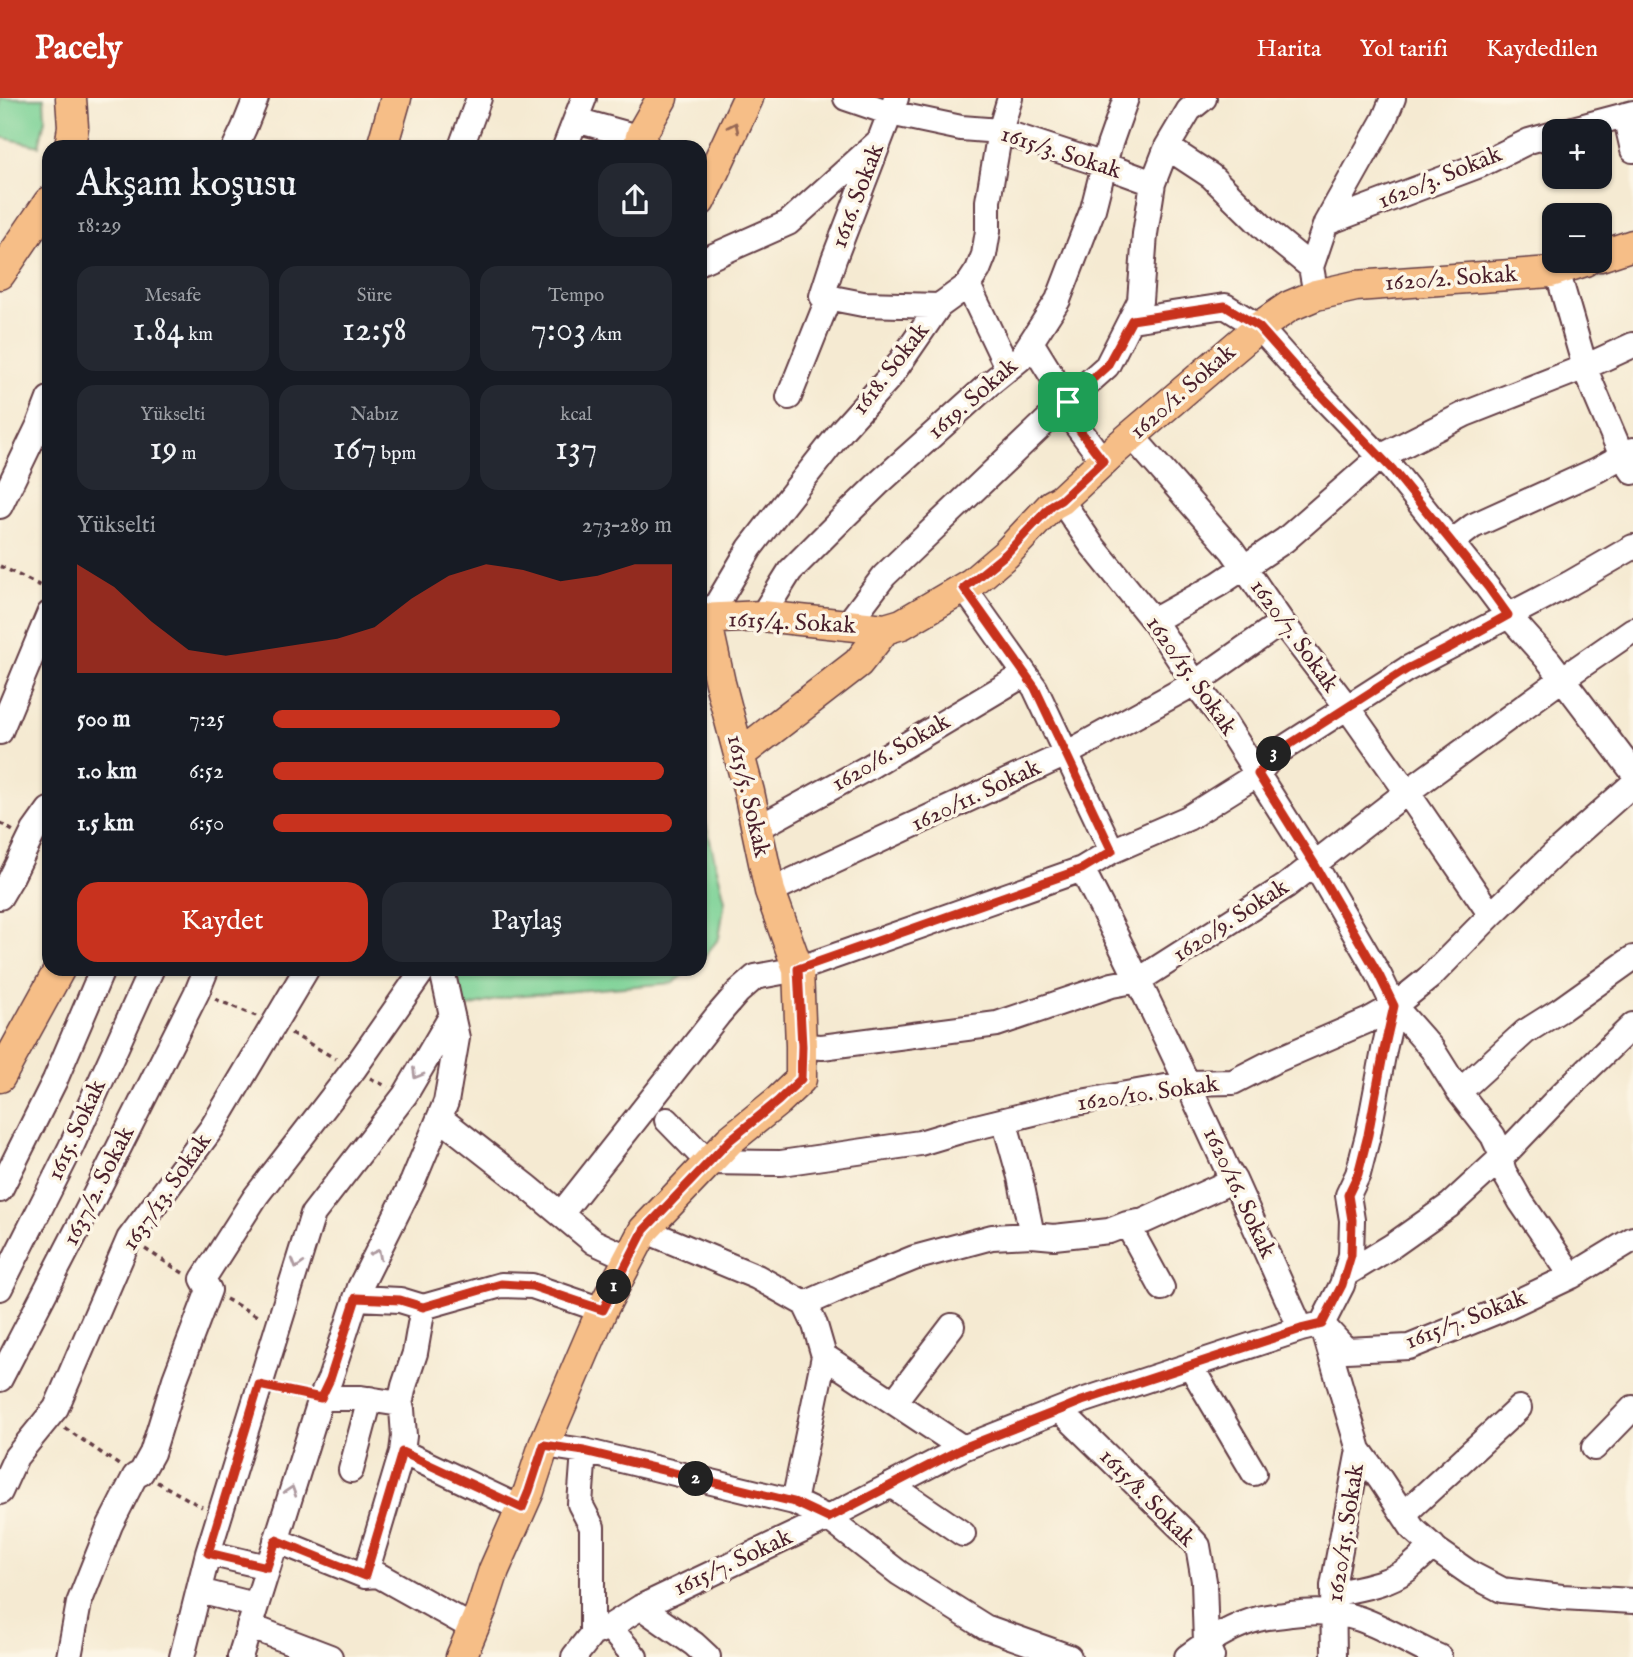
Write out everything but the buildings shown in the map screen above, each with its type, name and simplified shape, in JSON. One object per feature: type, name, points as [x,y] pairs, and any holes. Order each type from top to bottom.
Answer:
[{"type":"main road","points":[[71,98],[71,140]]},
{"type":"main road","points":[[384,140],[396,98]]},
{"type":"main road","points":[[641,140],[662,98]]},
{"type":"main road","points":[[707,186],[748,98]]},
{"type":"main road","points":[[0,274],[42,212]]},
{"type":"main road","points":[[1612,252],[1633,245]]},
{"type":"main road","name":"1620/2. Sokak","points":[[1314,281],[1356,286],[1542,273]]},
{"type":"main road","name":"1620/1. Sokak","points":[[739,755],[858,663],[885,629],[902,624],[964,588],[1006,554],[1052,505],[1259,327],[1290,306],[1314,281]]},
{"type":"main road","name":"1615/4. Sokak","points":[[707,619],[762,616],[885,629]]},
{"type":"main road","name":"1615/5. Sokak","points":[[707,626],[749,792],[770,891],[798,969],[802,1046]]},
{"type":"main road","points":[[0,1077],[56,976]]},
{"type":"main road","points":[[461,1657],[494,1570],[529,1491],[544,1445],[603,1310],[644,1230],[730,1140],[801,1079],[802,1046]]},
{"type":"street","points":[[238,140],[256,98]]},
{"type":"street","points":[[464,140],[479,98]]},
{"type":"street","name":"1615/3. Sokak","points":[[846,98],[893,105],[961,128],[1000,131],[1104,164],[1153,183]]},
{"type":"street","name":"1618. Sokak","points":[[707,614],[750,548],[843,429],[890,377],[939,306],[968,285],[978,270],[988,231],[988,201],[1000,131],[1010,98]]},
{"type":"street","name":"1619. Sokak","points":[[762,616],[790,571],[880,482],[1020,359],[1058,300],[1093,209],[1104,164],[1126,98]]},
{"type":"street","points":[[847,625],[884,576],[1107,366],[1140,301],[1145,234],[1153,183],[1167,147],[1189,110],[1204,98]]},
{"type":"street","points":[[1314,281],[1326,223],[1384,120],[1393,98]]},
{"type":"street","name":"1616. Sokak","points":[[789,397],[826,296],[834,259],[893,105]]},
{"type":"street","points":[[568,140],[580,109],[635,140]]},
{"type":"street","points":[[1610,119],[1629,114],[1633,150]]},
{"type":"street","name":"1620/3. Sokak","points":[[1326,223],[1480,165],[1542,137]]},
{"type":"street","points":[[707,258],[788,223],[880,140]]},
{"type":"street","points":[[1167,147],[1211,176],[1314,281]]},
{"type":"street","points":[[1452,542],[1473,526],[1629,459],[1585,366],[1572,273]]},
{"type":"street","points":[[968,285],[1008,369]]},
{"type":"street","points":[[826,296],[863,304],[939,306]]},
{"type":"street","points":[[1132,320],[1225,306],[1259,327],[1393,470],[1562,679],[1633,772]]},
{"type":"street","points":[[1031,342],[1065,404],[1103,461]]},
{"type":"street","points":[[1155,623],[1160,617],[1219,584],[1285,540],[1380,457],[1465,414],[1633,345]]},
{"type":"street","points":[[0,506],[42,417]]},
{"type":"street","name":"1620/7. Sokak","points":[[1132,436],[1232,551],[1347,707],[1490,915]]},
{"type":"street","name":"1620/15. Sokak","points":[[1061,500],[1091,544],[1155,623],[1223,720],[1315,865],[1394,1006],[1432,1049],[1459,1092],[1493,1136],[1500,1151],[1504,1172],[1521,1202],[1572,1276]]},
{"type":"street","points":[[561,1214],[718,1015],[755,977],[798,969],[1082,869],[1112,851],[1188,818],[1258,774],[1273,755],[1407,669],[1569,584],[1633,547]]},
{"type":"street","points":[[964,588],[1035,688],[1112,851]]},
{"type":"street","name":"1620/11. Sokak","points":[[770,891],[1066,754],[1195,683],[1282,622]]},
{"type":"street","name":"1620/9. Sokak","points":[[802,1046],[822,1047],[997,1024],[1112,985],[1139,980],[1315,865],[1407,792],[1633,630]]},
{"type":"street","points":[[0,732],[42,631]]},
{"type":"street","name":"1620/6. Sokak","points":[[756,829],[869,767],[1025,674]]},
{"type":"street","name":"1620/10. Sokak","points":[[708,1162],[781,1163],[837,1156],[920,1143],[1070,1104],[1188,1083],[1233,1082],[1394,1006],[1430,977],[1581,828],[1633,784]]},
{"type":"street","points":[[0,897],[41,834]]},
{"type":"street","name":"1620/16. Sokak","points":[[1082,869],[1139,980],[1227,1169],[1311,1327]]},
{"type":"street","points":[[1459,1092],[1525,1032],[1633,958]]},
{"type":"street","points":[[0,1190],[55,1080],[99,976]]},
{"type":"street","name":"1615. Sokak","points":[[0,1288],[71,1147],[148,976]]},
{"type":"street","name":"1637/13. Sokak","points":[[0,1492],[16,1457],[56,1408],[129,1239],[212,1128],[302,976]]},
{"type":"street","points":[[69,1657],[79,1603],[110,1525],[152,1453],[175,1380],[209,1290],[203,1279],[256,1196],[354,1069],[419,976]]},
{"type":"street","points":[[240,1657],[321,1398],[330,1379],[356,1298],[413,1181],[446,1101],[457,1038],[443,976]]},
{"type":"street","name":"1637/2. Sokak","points":[[0,1379],[201,981]]},
{"type":"street","points":[[1311,1327],[1342,1285],[1351,1255],[1352,1220],[1348,1195],[1358,1174],[1368,1135],[1394,1006]]},
{"type":"street","points":[[182,1657],[208,1553],[313,1214],[405,1096],[452,1015]]},
{"type":"street","points":[[1346,1274],[1450,1205],[1500,1159],[1633,1025]]},
{"type":"street","points":[[440,1118],[594,1242],[629,1258]]},
{"type":"street","points":[[667,1120],[708,1162]]},
{"type":"street","points":[[1004,1120],[1032,1235]]},
{"type":"street","points":[[805,1304],[914,1258],[992,1237],[1054,1237],[1109,1231],[1144,1221],[1234,1180]]},
{"type":"street","points":[[1127,1224],[1162,1288]]},
{"type":"street","points":[[644,1230],[757,1277],[805,1304],[815,1325],[824,1356],[794,1502]]},
{"type":"street","name":"1615/7. Sokak","points":[[574,1657],[601,1631],[641,1607],[828,1518],[963,1448],[1060,1410],[1311,1327],[1346,1350],[1409,1347],[1498,1311],[1572,1276],[1633,1239]]},
{"type":"street","points":[[356,1298],[400,1300],[423,1307],[501,1284],[532,1286],[603,1310]]},
{"type":"street","points":[[365,1576],[402,1452],[404,1436],[400,1404],[415,1353],[423,1307]]},
{"type":"street","points":[[894,1402],[952,1326]]},
{"type":"street","name":"1620/15. Sokak","points":[[1311,1327],[1359,1450],[1342,1535],[1333,1603],[1334,1657]]},
{"type":"street","points":[[824,1356],[963,1448]]},
{"type":"street","points":[[1190,1365],[1254,1473]]},
{"type":"street","points":[[321,1398],[370,1399],[400,1404]]},
{"type":"street","points":[[351,1470],[370,1399]]},
{"type":"street","points":[[1404,1514],[1519,1408]]},
{"type":"street","points":[[1594,1448],[1633,1408]]},
{"type":"street","name":"1615/8. Sokak","points":[[1060,1410],[1198,1546],[1203,1581],[1201,1652]]},
{"type":"street","points":[[544,1445],[584,1451],[794,1502],[828,1518],[899,1573],[985,1627],[1069,1657]]},
{"type":"street","points":[[1359,1450],[1413,1529],[1471,1574],[1502,1590],[1633,1601]]},
{"type":"street","points":[[584,1451],[580,1504],[592,1527],[601,1631],[635,1657]]},
{"type":"street","points":[[402,1452],[522,1508]]},
{"type":"street","points":[[891,1485],[963,1534]]},
{"type":"street","points":[[276,1540],[365,1576],[378,1575],[473,1628]]},
{"type":"street","points":[[1333,1603],[1408,1568],[1433,1546]]},
{"type":"street","points":[[208,1553],[267,1567]]},
{"type":"street","points":[[199,1591],[330,1657]]},
{"type":"street","name":"1615/8. Sokak","points":[[1201,1652],[1224,1633],[1259,1619],[1309,1612],[1333,1603],[1438,1657]]},
{"type":"street","points":[[641,1607],[708,1657]]},
{"type":"path","points":[[0,566],[42,587]]},
{"type":"path","points":[[129,1239],[209,1290],[278,1326]]},
{"type":"path","points":[[259,1385],[321,1398]]},
{"type":"path","points":[[48,1417],[138,1475],[219,1517]]},
{"type":"green space","points":[[0,98],[44,98],[45,119],[39,146],[0,137]]},
{"type":"green space","points":[[707,829],[725,900],[719,938],[707,953]]},
{"type":"green space","points":[[456,976],[683,976],[673,983],[512,996],[464,1008]]},
{"type":"route","points":[[1225,306],[1259,327],[1393,470],[1508,615],[1407,669],[1273,755],[1258,774],[1315,865],[1394,1006],[1368,1135],[1358,1174],[1348,1195],[1352,1220],[1351,1255],[1342,1285],[1322,1324],[1082,1401],[963,1448],[828,1518],[794,1502],[584,1451],[544,1445],[522,1508],[402,1452],[365,1576],[276,1540],[267,1567],[208,1553],[259,1385],[321,1398],[330,1379],[356,1298],[400,1300],[423,1307],[501,1284],[532,1286],[603,1310],[644,1230],[730,1140],[801,1079],[798,969],[1082,869],[1112,851],[1035,688],[964,588],[1006,554],[1052,505],[1103,461],[1062,407],[1068,402],[1107,366],[1132,320],[1225,306]]}]
